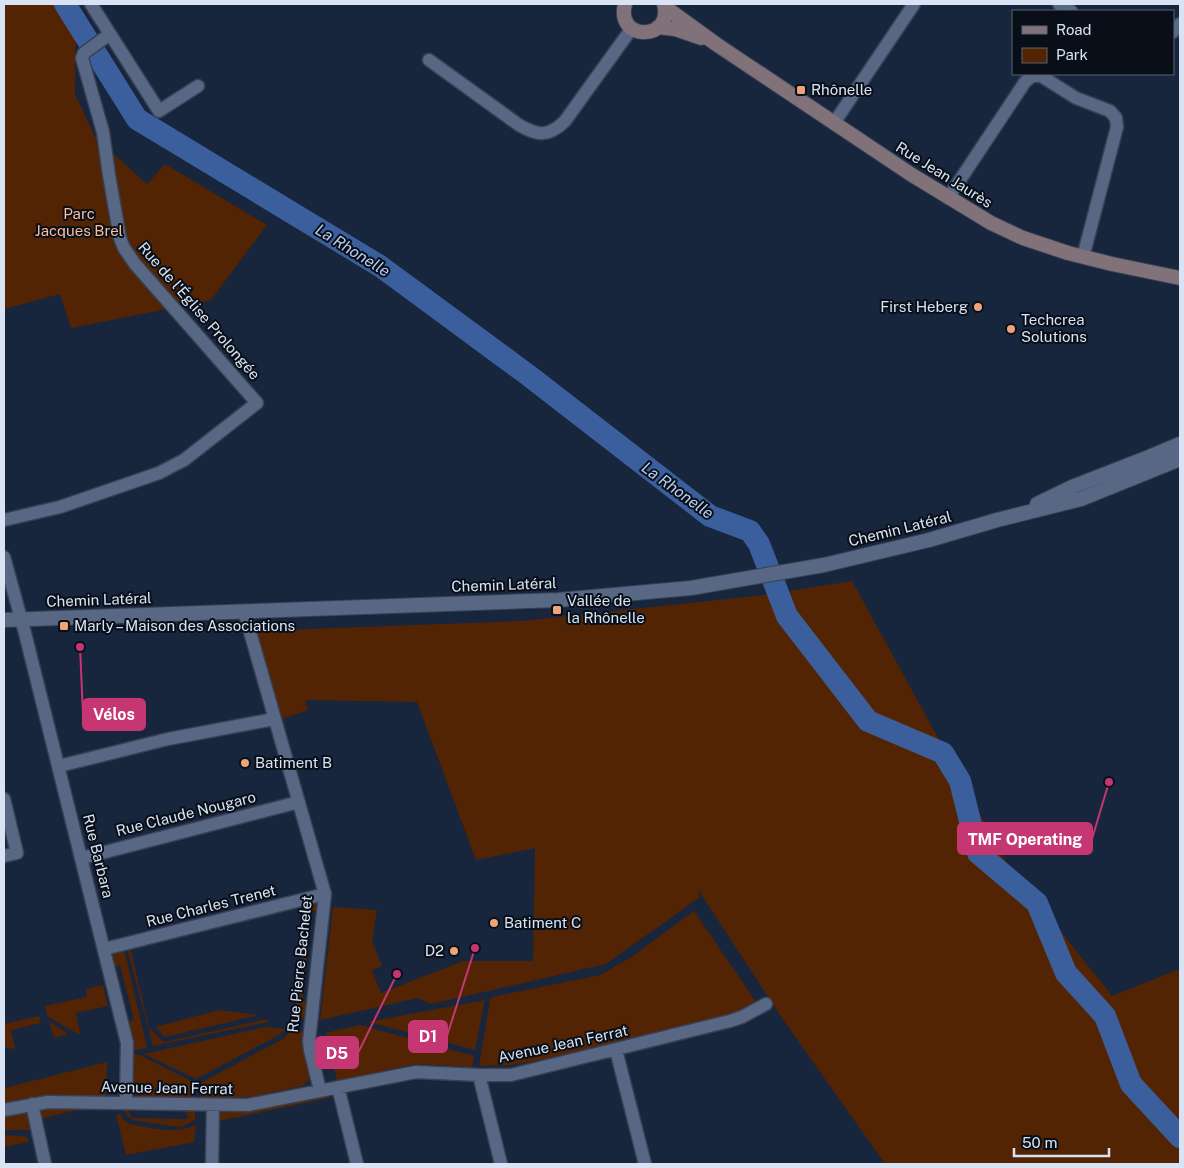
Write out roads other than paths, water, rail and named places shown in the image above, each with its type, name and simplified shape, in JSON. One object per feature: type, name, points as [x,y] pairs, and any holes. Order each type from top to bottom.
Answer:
[{"type":"main road","points":[[623,5],[624,17],[632,28]]},
{"type":"main road","name":"Rue Jean Jaurès","points":[[658,28],[664,18],[664,6]]},
{"type":"main road","name":"Rue Jean Jaurès","points":[[664,6],[672,14],[692,25],[716,44],[834,123],[948,198],[991,223],[1012,233],[1083,257],[1180,278]]},
{"type":"main road","name":"Rue Jean Jaurès","points":[[632,28],[638,32],[646,33],[658,28],[669,28],[716,44]]},
{"type":"street","points":[[91,4],[105,37],[159,111],[198,86]]},
{"type":"street","points":[[834,123],[914,4]]},
{"type":"street","points":[[429,60],[519,125],[533,132],[544,134],[555,130],[565,121],[632,28]]},
{"type":"street","name":"Rue de l'Église Prolongée","points":[[4,520],[60,507],[150,477],[168,469],[184,460],[256,403],[135,264],[124,248],[120,238],[108,176],[103,132],[83,60],[84,53],[105,37]]},
{"type":"street","points":[[948,198],[1026,82],[1032,76],[1040,76],[1076,98],[1110,111],[1116,118],[1116,126],[1083,257]]},
{"type":"street","name":"Chemin Latéral","points":[[997,520],[1040,503],[1072,487],[1180,444]]},
{"type":"street","name":"Chemin Latéral","points":[[4,620],[558,600],[691,588],[762,577],[873,554],[1081,499],[1180,459]]},
{"type":"street","name":"Rue Barbara","points":[[4,557],[59,766],[127,1043],[126,1103]]},
{"type":"street","name":"Rue Pierre Bachelet","points":[[244,611],[325,894],[309,1041],[320,1090]]},
{"type":"street","points":[[59,766],[168,739],[274,718]]},
{"type":"street","points":[[4,799],[17,853],[4,856]]},
{"type":"street","name":"Rue Claude Nougaro","points":[[82,858],[299,802]]},
{"type":"street","name":"Rue Charles Trenet","points":[[104,949],[325,894]]},
{"type":"street","name":"Avenue Jean Ferrat","points":[[4,1110],[48,1102],[255,1104],[416,1072],[511,1075],[730,1022],[766,1004]]},
{"type":"street","points":[[616,1050],[645,1164]]},
{"type":"street","points":[[479,1075],[501,1164]]},
{"type":"street","points":[[338,1087],[357,1164]]},
{"type":"street","points":[[32,1104],[45,1164]]},
{"type":"street","points":[[212,1164],[214,1105]]},
{"type":"waterway","name":"La Rhonelle","points":[[65,4],[137,119],[380,266],[528,375],[710,516],[750,531],[759,544],[787,616],[868,721],[943,753],[960,781],[978,853],[1037,903],[1066,973],[1105,1016],[1131,1084],[1180,1137]]},
{"type":"place","name":"Rhônelle","points":[[801,90]]},
{"type":"place","name":"First Heberg","points":[[978,307]]},
{"type":"place","name":"Techcrea Solutions","points":[[1011,329]]},
{"type":"place","name":"Vallée de la Rhônelle","points":[[557,610]]},
{"type":"place","name":"Marly – Maison des Associations","points":[[64,626]]},
{"type":"place","name":"Vélos","points":[[80,647]]},
{"type":"place","name":"Batiment B","points":[[245,763]]},
{"type":"place","name":"TMF Operating","points":[[1109,782]]},
{"type":"place","name":"Batiment C","points":[[494,923]]},
{"type":"place","name":"D1","points":[[475,948]]},
{"type":"place","name":"D2","points":[[454,951]]},
{"type":"place","name":"D5","points":[[397,974]]},
{"type":"park label","name":"Parc Jacques Brel","points":[[79,222]]}]
